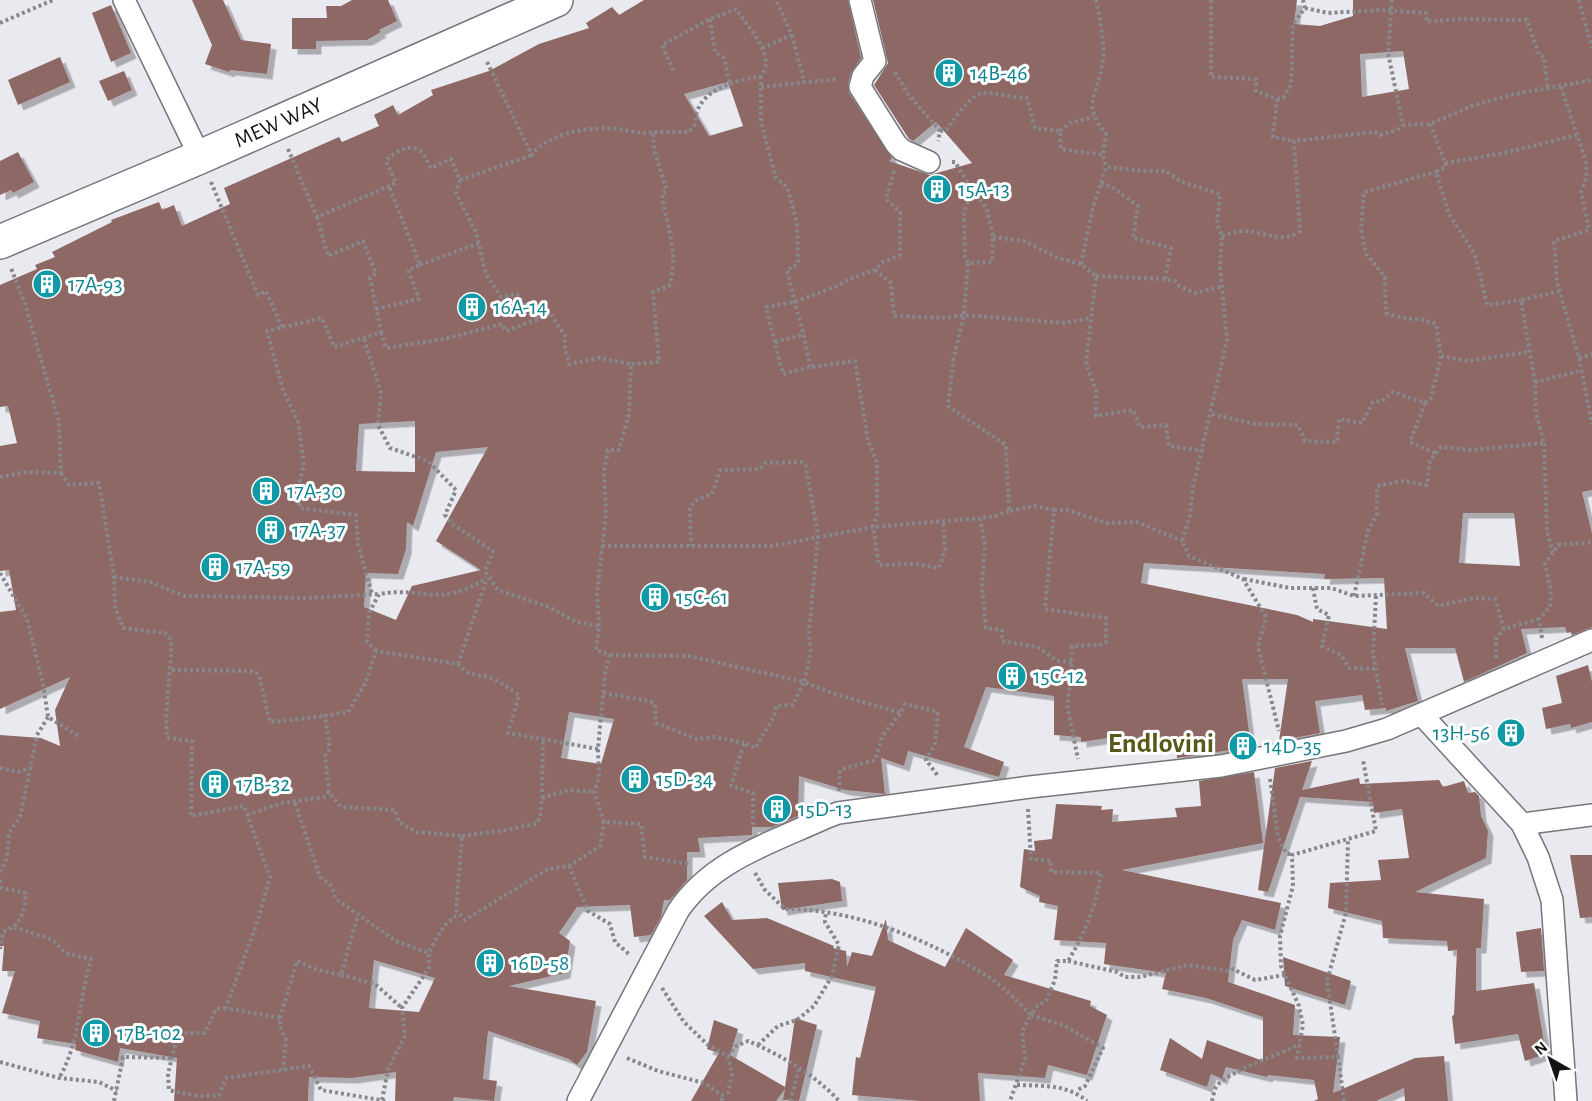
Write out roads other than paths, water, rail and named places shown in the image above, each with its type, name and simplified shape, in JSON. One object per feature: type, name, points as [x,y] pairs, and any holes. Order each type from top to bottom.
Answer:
[{"type":"main road","name":"MEW WAY","points":[[5,254],[200,158],[556,0]]},
{"type":"street","points":[[124,0],[200,158]]},
{"type":"street","points":[[860,0],[875,61],[860,84],[896,144],[902,150],[940,154]]},
{"type":"street","points":[[579,1101],[678,911],[690,893],[706,878],[741,857],[838,813],[1030,787],[1221,766],[1275,757],[1358,738],[1422,715],[1592,640]]},
{"type":"street","points":[[1422,715],[1522,824],[1538,857],[1552,900],[1566,1101]]},
{"type":"street","points":[[1522,824],[1592,815]]},
{"type":"place","name":"14B-46","points":[[949,73]]},
{"type":"place","name":"15A-13","points":[[937,189]]},
{"type":"place","name":"17A-93","points":[[47,284]]},
{"type":"place","name":"16A-14","points":[[472,307]]},
{"type":"place","name":"17A-30","points":[[266,491]]},
{"type":"place","name":"17A-37","points":[[271,530]]},
{"type":"place","name":"17A-59","points":[[215,567]]},
{"type":"place","name":"15C-61","points":[[655,597]]},
{"type":"place","name":"15C-12","points":[[1012,676]]},
{"type":"place","name":"13H-56","points":[[1511,733]]},
{"type":"place","name":"14D-35","points":[[1243,746]]},
{"type":"place","name":"15D-34","points":[[635,779]]},
{"type":"place","name":"17B-32","points":[[215,784]]},
{"type":"place","name":"15D-13","points":[[777,809]]},
{"type":"place","name":"16D-58","points":[[490,963]]},
{"type":"place","name":"17B-102","points":[[96,1033]]},
{"type":"district","name":"Endlovini","points":[[1161,744]]}]
